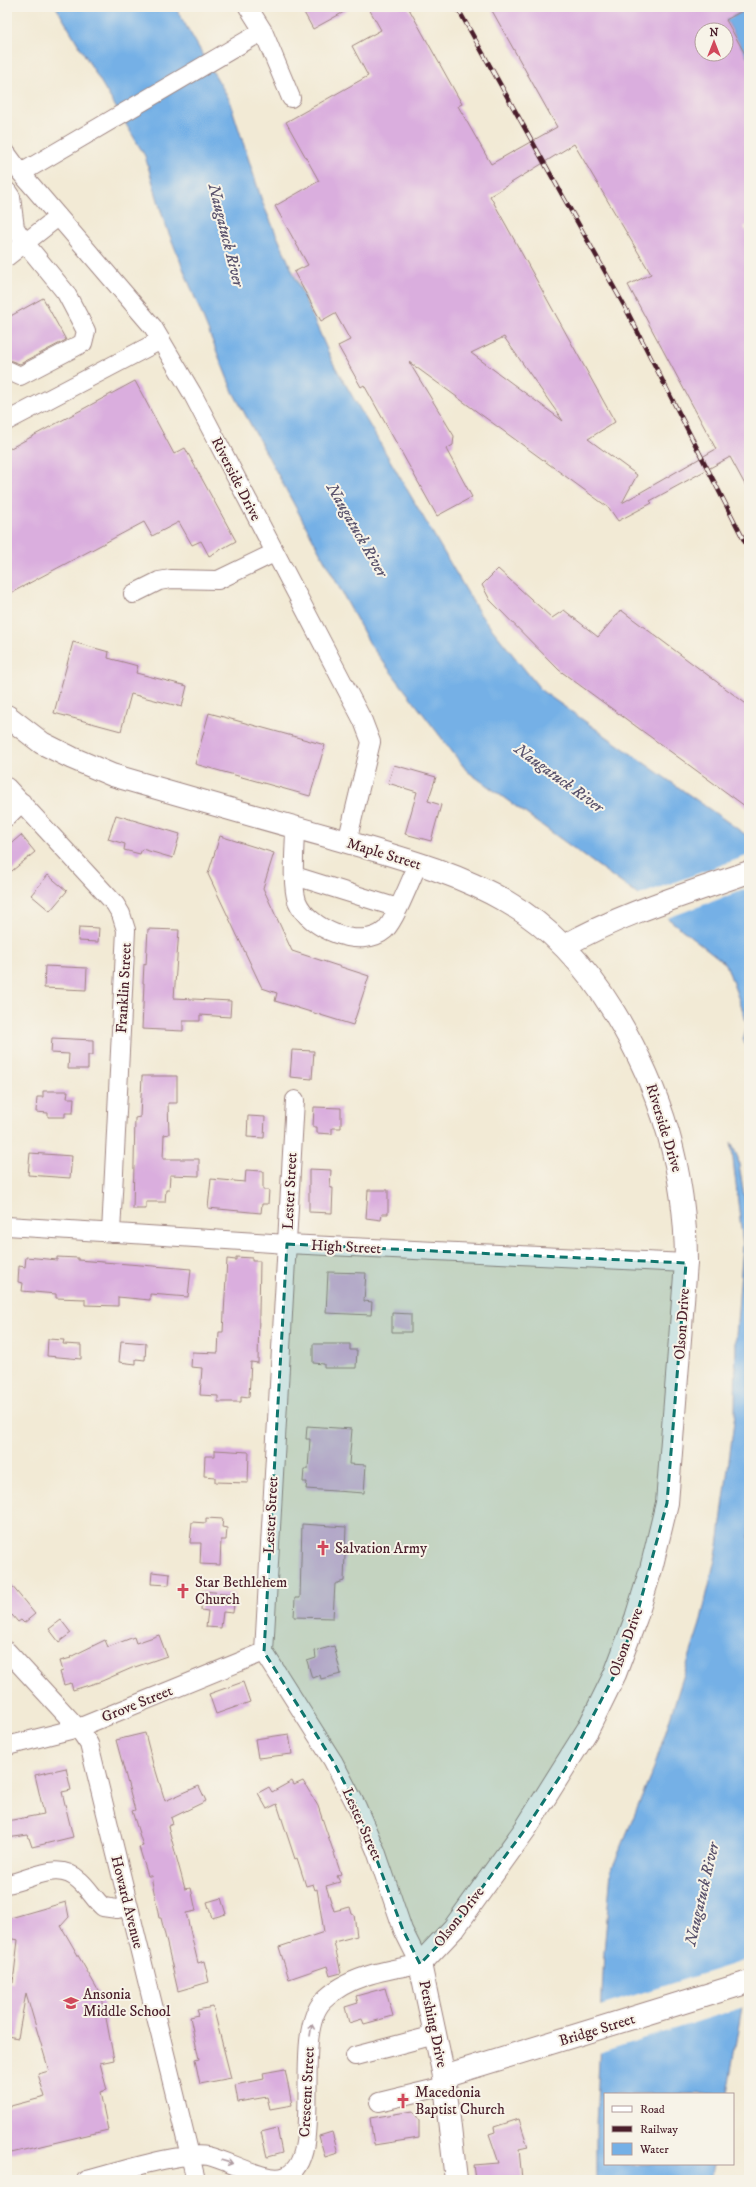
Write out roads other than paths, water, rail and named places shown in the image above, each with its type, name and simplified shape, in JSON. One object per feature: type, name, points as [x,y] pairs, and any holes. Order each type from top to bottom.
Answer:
[{"type":"main road","name":"Maple Street","points":[[7,716],[42,743],[112,775],[347,842],[418,864],[475,884],[509,902],[534,920],[564,946]]},
{"type":"main road","points":[[564,946],[586,933],[621,918],[749,872]]},
{"type":"main road","name":"Riverside Drive","points":[[564,946],[597,985],[633,1043],[658,1100],[679,1175],[686,1226],[686,1263]]},
{"type":"main road","name":"Olson Drive","points":[[420,1964],[454,1928],[526,1828],[588,1729],[615,1674],[636,1618],[651,1569],[667,1503],[686,1263]]},
{"type":"main road","name":"Pershing Drive","points":[[420,1964],[445,2081],[456,2180]]},
{"type":"main road","name":"Bridge Street","points":[[445,2081],[547,2045],[749,1982]]},
{"type":"street","points":[[248,7],[263,31],[291,98]]},
{"type":"street","points":[[21,173],[263,31]]},
{"type":"street","name":"Riverside Drive","points":[[7,154],[21,173],[153,327],[192,393],[274,553],[363,721],[371,742],[347,842]]},
{"type":"street","points":[[7,191],[11,197],[15,228],[25,243],[66,293],[86,331],[83,343],[20,376],[7,370]]},
{"type":"street","points":[[7,257],[58,216]]},
{"type":"street","points":[[7,421],[161,340]]},
{"type":"street","points":[[133,594],[159,581],[170,579],[218,580],[274,553]]},
{"type":"street","name":"Franklin Street","points":[[7,787],[115,904],[121,914],[126,930],[111,1233]]},
{"type":"street","points":[[7,817],[22,802]]},
{"type":"street","points":[[295,828],[295,876],[297,900],[304,912],[318,925],[328,931],[349,938],[375,937],[386,929],[398,908],[418,864]]},
{"type":"street","points":[[295,876],[398,908]]},
{"type":"street","name":"Lester Street","points":[[295,1100],[264,1652],[333,1761],[357,1807],[376,1851],[403,1930],[420,1964]]},
{"type":"street","name":"High Street","points":[[7,1226],[287,1244],[686,1263]]},
{"type":"street","name":"Howard Avenue","points":[[7,1651],[78,1728],[89,1744],[196,2180]]},
{"type":"street","name":"Grove Street","points":[[7,1746],[78,1728],[264,1652]]},
{"type":"street","points":[[7,1884],[61,1870],[73,1875],[82,1882],[103,1907],[117,1909],[128,1906]]},
{"type":"street","name":"Crescent Street","points":[[87,2180],[189,2155],[207,2156],[238,2165],[261,2175],[275,2177],[286,2176],[295,2169],[302,2154],[306,2137],[310,2037],[314,2015],[318,2008],[328,1997],[348,1983],[392,1969],[420,1964]]},
{"type":"street","points":[[355,2056],[435,2035]]},
{"type":"street","points":[[379,2102],[445,2081]]},
{"type":"water","name":"Naugatuck River","points":[[56,7],[175,7],[229,99],[263,204],[333,363],[480,614],[542,691],[749,837],[749,1056],[743,1040],[747,1027],[744,1014],[726,964],[638,895],[467,771],[371,646],[233,392],[164,221],[145,156]]},
{"type":"water","points":[[749,8],[749,61],[734,34],[734,22],[727,22],[726,20]]},
{"type":"water","name":"Naugatuck River","points":[[731,1142],[738,1158],[749,1226],[749,1966],[727,2093],[604,2093],[604,2165],[714,2165],[711,2180],[596,2180],[596,2126],[604,1952],[611,1871],[654,1768],[700,1624],[718,1546],[735,1414],[736,1336],[743,1245]]},
{"type":"railway","points":[[457,7],[626,309],[749,550]]},
{"type":"place","name":"Salvation Army","points":[[323,1548]]},
{"type":"place","name":"Star Bethlehem Church","points":[[183,1591]]},
{"type":"place","name":"Ansonia Middle School","points":[[71,2003]]},
{"type":"place","name":"Macedonia Baptist Church","points":[[403,2101]]}]
